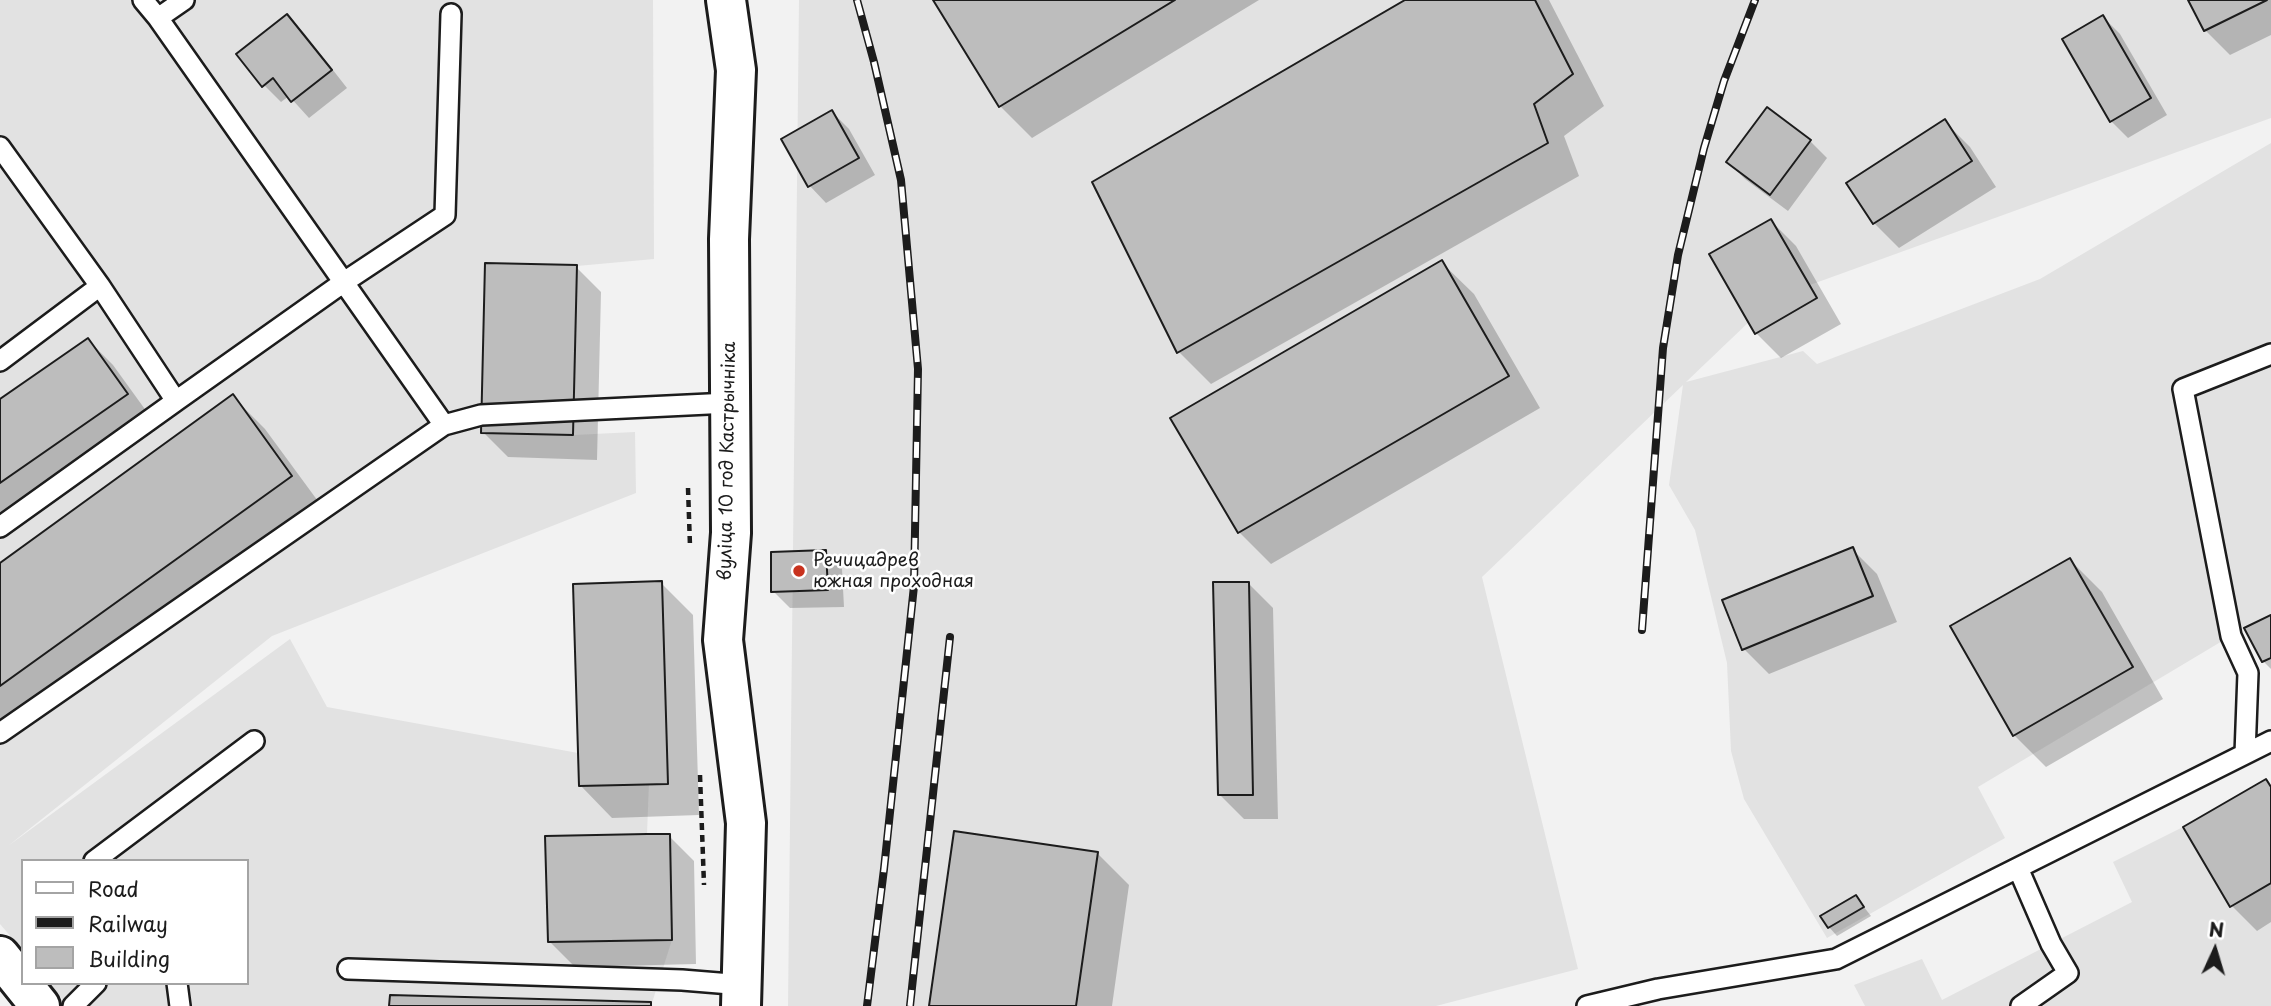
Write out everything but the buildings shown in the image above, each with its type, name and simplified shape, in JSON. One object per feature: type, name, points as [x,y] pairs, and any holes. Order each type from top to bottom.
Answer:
[{"type":"street","name":"вуліца 10 год Кастрычніка","points":[[726,0],[736,70],[729,239],[731,533],[723,640],[746,823],[742,995]]},
{"type":"street","points":[[0,956],[21,982]]},
{"type":"street","points":[[23,985],[40,1006]]},
{"type":"lane","points":[[144,0],[443,425]]},
{"type":"lane","points":[[158,18],[184,0]]},
{"type":"lane","points":[[0,527],[344,282],[445,215],[451,14]]},
{"type":"lane","points":[[0,147],[100,286],[176,401]]},
{"type":"lane","points":[[0,361],[100,286]]},
{"type":"lane","points":[[2245,754],[2248,673],[2231,636],[2182,389],[2271,354]]},
{"type":"lane","points":[[0,733],[443,425],[481,415],[729,402]]},
{"type":"lane","points":[[97,859],[254,741]]},
{"type":"lane","points":[[1587,1006],[1658,989],[1836,958],[2271,741]]},
{"type":"lane","points":[[2018,868],[2051,944],[2068,973],[2021,1006]]},
{"type":"lane","points":[[348,969],[682,980],[742,995]]},
{"type":"lane","points":[[73,1006],[94,985]]},
{"type":"lane","points":[[177,985],[180,1006]]},
{"type":"shaded area","points":[[0,0],[653,0],[654,259],[577,266],[573,435],[635,432],[636,493],[272,636],[8,846],[290,639],[327,707],[578,753],[579,786],[649,784],[647,834],[670,834],[672,940],[651,1006],[68,1006],[51,985],[248,985],[248,859],[21,859],[21,949],[0,924]]},
{"type":"shaded area","points":[[799,0],[2271,0],[2271,118],[1774,298],[1686,382],[1803,351],[1817,364],[2040,279],[2271,143],[2271,658],[2262,662],[2244,628],[1978,787],[2005,838],[1827,938],[1744,799],[1731,751],[1727,663],[1695,530],[1669,485],[1683,385],[1482,577],[1578,969],[1436,1006],[788,1006]]},
{"type":"shaded area","points":[[2266,779],[2271,787],[2271,1006],[1865,1006],[1854,985],[1922,959],[1942,1000],[2132,902],[2113,862],[2183,827]]},
{"type":"railway","points":[[857,0],[901,180],[918,369],[914,586],[867,1006]]},
{"type":"railway","points":[[1642,630],[1663,348],[1678,255],[1704,148],[1724,81],[1755,0]]},
{"type":"railway","points":[[910,1006],[950,637]]},
{"type":"place","name":"Речицадрев южная проходная","points":[[799,571]]}]
